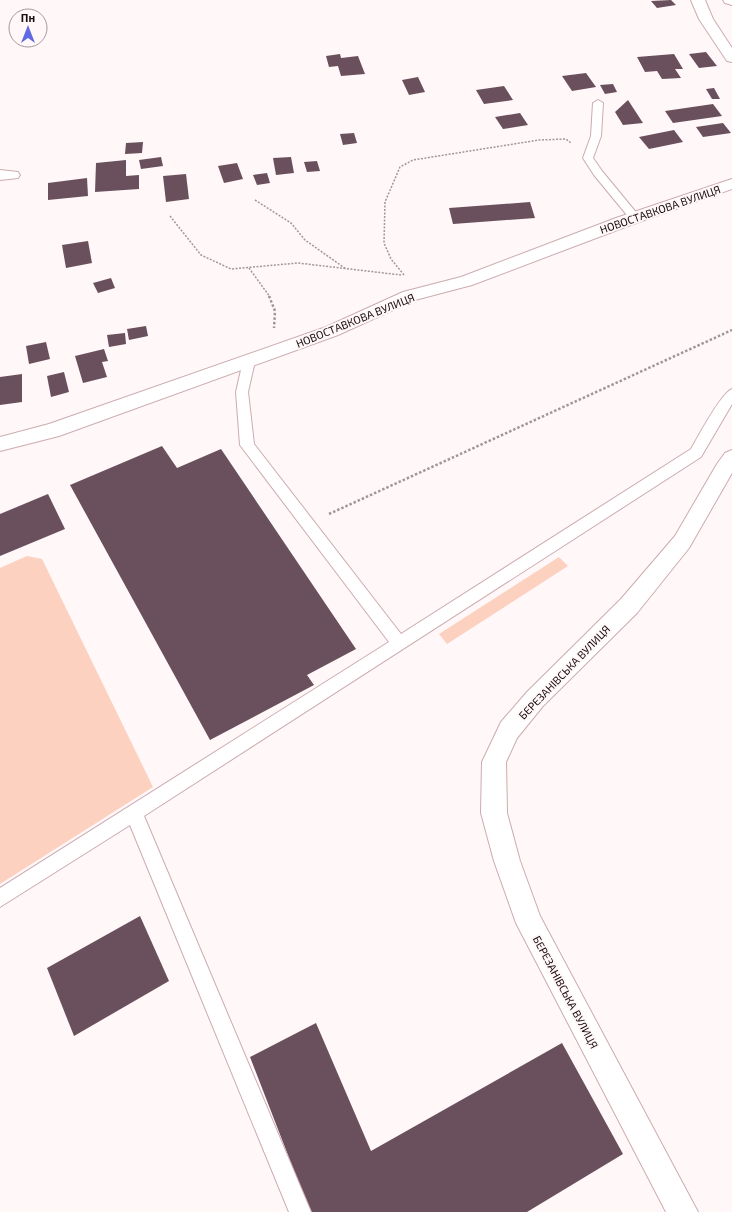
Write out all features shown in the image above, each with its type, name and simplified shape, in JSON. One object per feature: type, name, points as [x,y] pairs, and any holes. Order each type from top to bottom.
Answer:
[{"type":"street","points":[[698,0],[706,19],[732,58]]},
{"type":"street","name":"НОВОСТАВКОВА ВУЛИЦЯ","points":[[0,444],[52,431],[256,359],[332,331],[408,296],[466,281],[635,218],[732,184]]},
{"type":"street","name":"БЕРЕЗАНІВСЬКА ВУЛИЦЯ","points":[[683,1212],[529,923],[507,861],[494,813],[494,762],[509,730],[534,699],[629,606],[682,542],[724,469],[732,458]]},
{"type":"lane","points":[[598,103],[596,136],[588,158],[598,173],[635,218]]},
{"type":"lane","points":[[256,359],[242,392],[247,445],[399,644]]},
{"type":"lane","points":[[0,898],[696,453],[719,413],[732,394]]},
{"type":"lane","points":[[134,813],[300,1212]]},
{"type":"path","points":[[403,275],[391,259],[384,243],[385,202],[400,166],[413,160],[539,140],[566,140],[579,147],[588,158]]},
{"type":"path","points":[[255,200],[291,223],[305,240],[346,270]]},
{"type":"path","points":[[170,216],[201,255],[231,269],[298,263],[346,270],[411,276]]},
{"type":"path","points":[[248,268],[268,293],[276,319],[272,337],[256,359]]},
{"type":"path","points":[[307,524],[732,330]]},
{"type":"shaded area","points":[[27,556],[42,559],[153,787],[0,884],[0,568]]},
{"type":"shaded area","points":[[559,557],[568,566],[447,644],[439,634]]},
{"type":"building","points":[[671,0],[676,5],[657,8],[651,1]]},
{"type":"building","points":[[706,52],[717,66],[699,68],[689,54]]},
{"type":"building","points":[[340,54],[341,58],[358,56],[365,74],[341,76],[338,66],[329,67],[326,56]]},
{"type":"building","points":[[674,54],[683,69],[675,69],[681,78],[662,79],[657,71],[645,72],[637,57]]},
{"type":"building","points":[[586,73],[596,87],[572,91],[562,76]]},
{"type":"building","points":[[418,77],[425,92],[409,95],[402,80]]},
{"type":"building","points":[[613,84],[617,92],[605,94],[600,85]]},
{"type":"building","points":[[504,86],[513,100],[484,104],[476,90]]},
{"type":"building","points":[[714,88],[720,99],[712,99],[706,89]]},
{"type":"building","points":[[628,100],[643,123],[623,125],[615,112]]},
{"type":"building","points":[[713,104],[722,116],[673,123],[665,111]]},
{"type":"building","points":[[520,113],[528,125],[503,129],[495,117]]},
{"type":"building","points":[[723,123],[731,133],[703,137],[696,127]]},
{"type":"building","points":[[674,130],[683,142],[649,149],[639,137]]},
{"type":"building","points":[[354,133],[357,143],[343,145],[340,134]]},
{"type":"building","points":[[143,142],[142,153],[125,154],[126,143]]},
{"type":"building","points":[[161,157],[163,166],[141,169],[139,160]]},
{"type":"building","points":[[291,157],[294,173],[276,175],[273,158]]},
{"type":"building","points":[[126,160],[126,176],[139,175],[139,189],[95,192],[96,163]]},
{"type":"building","points":[[317,161],[320,171],[307,172],[304,162]]},
{"type":"building","points":[[237,163],[243,179],[224,183],[218,166]]},
{"type":"building","points":[[267,173],[270,183],[257,185],[253,175]]},
{"type":"building","points":[[186,174],[189,199],[166,202],[163,176]]},
{"type":"building","points":[[87,178],[88,196],[48,200],[48,183]]},
{"type":"building","points":[[530,202],[535,218],[453,224],[449,208]]},
{"type":"building","points":[[88,241],[92,263],[66,268],[62,245]]},
{"type":"building","points":[[111,278],[115,288],[98,293],[93,283]]},
{"type":"building","points":[[146,326],[148,336],[129,340],[127,329]]},
{"type":"building","points":[[125,333],[126,344],[109,347],[107,335]]},
{"type":"building","points":[[46,342],[50,359],[29,364],[26,346]]},
{"type":"building","points":[[104,349],[108,361],[102,362],[107,377],[83,383],[75,356]]},
{"type":"building","points":[[64,372],[69,392],[51,397],[47,376]]},
{"type":"building","points":[[22,374],[22,402],[0,405],[0,377]]},
{"type":"building","points":[[162,446],[177,468],[221,449],[356,649],[307,675],[314,685],[210,740],[70,485]]},
{"type":"building","points":[[48,494],[65,529],[0,556],[0,514]]},
{"type":"building","points":[[140,916],[169,981],[74,1036],[47,968]]},
{"type":"building","points":[[316,1023],[371,1151],[562,1043],[623,1154],[527,1212],[310,1212],[250,1057]]}]
